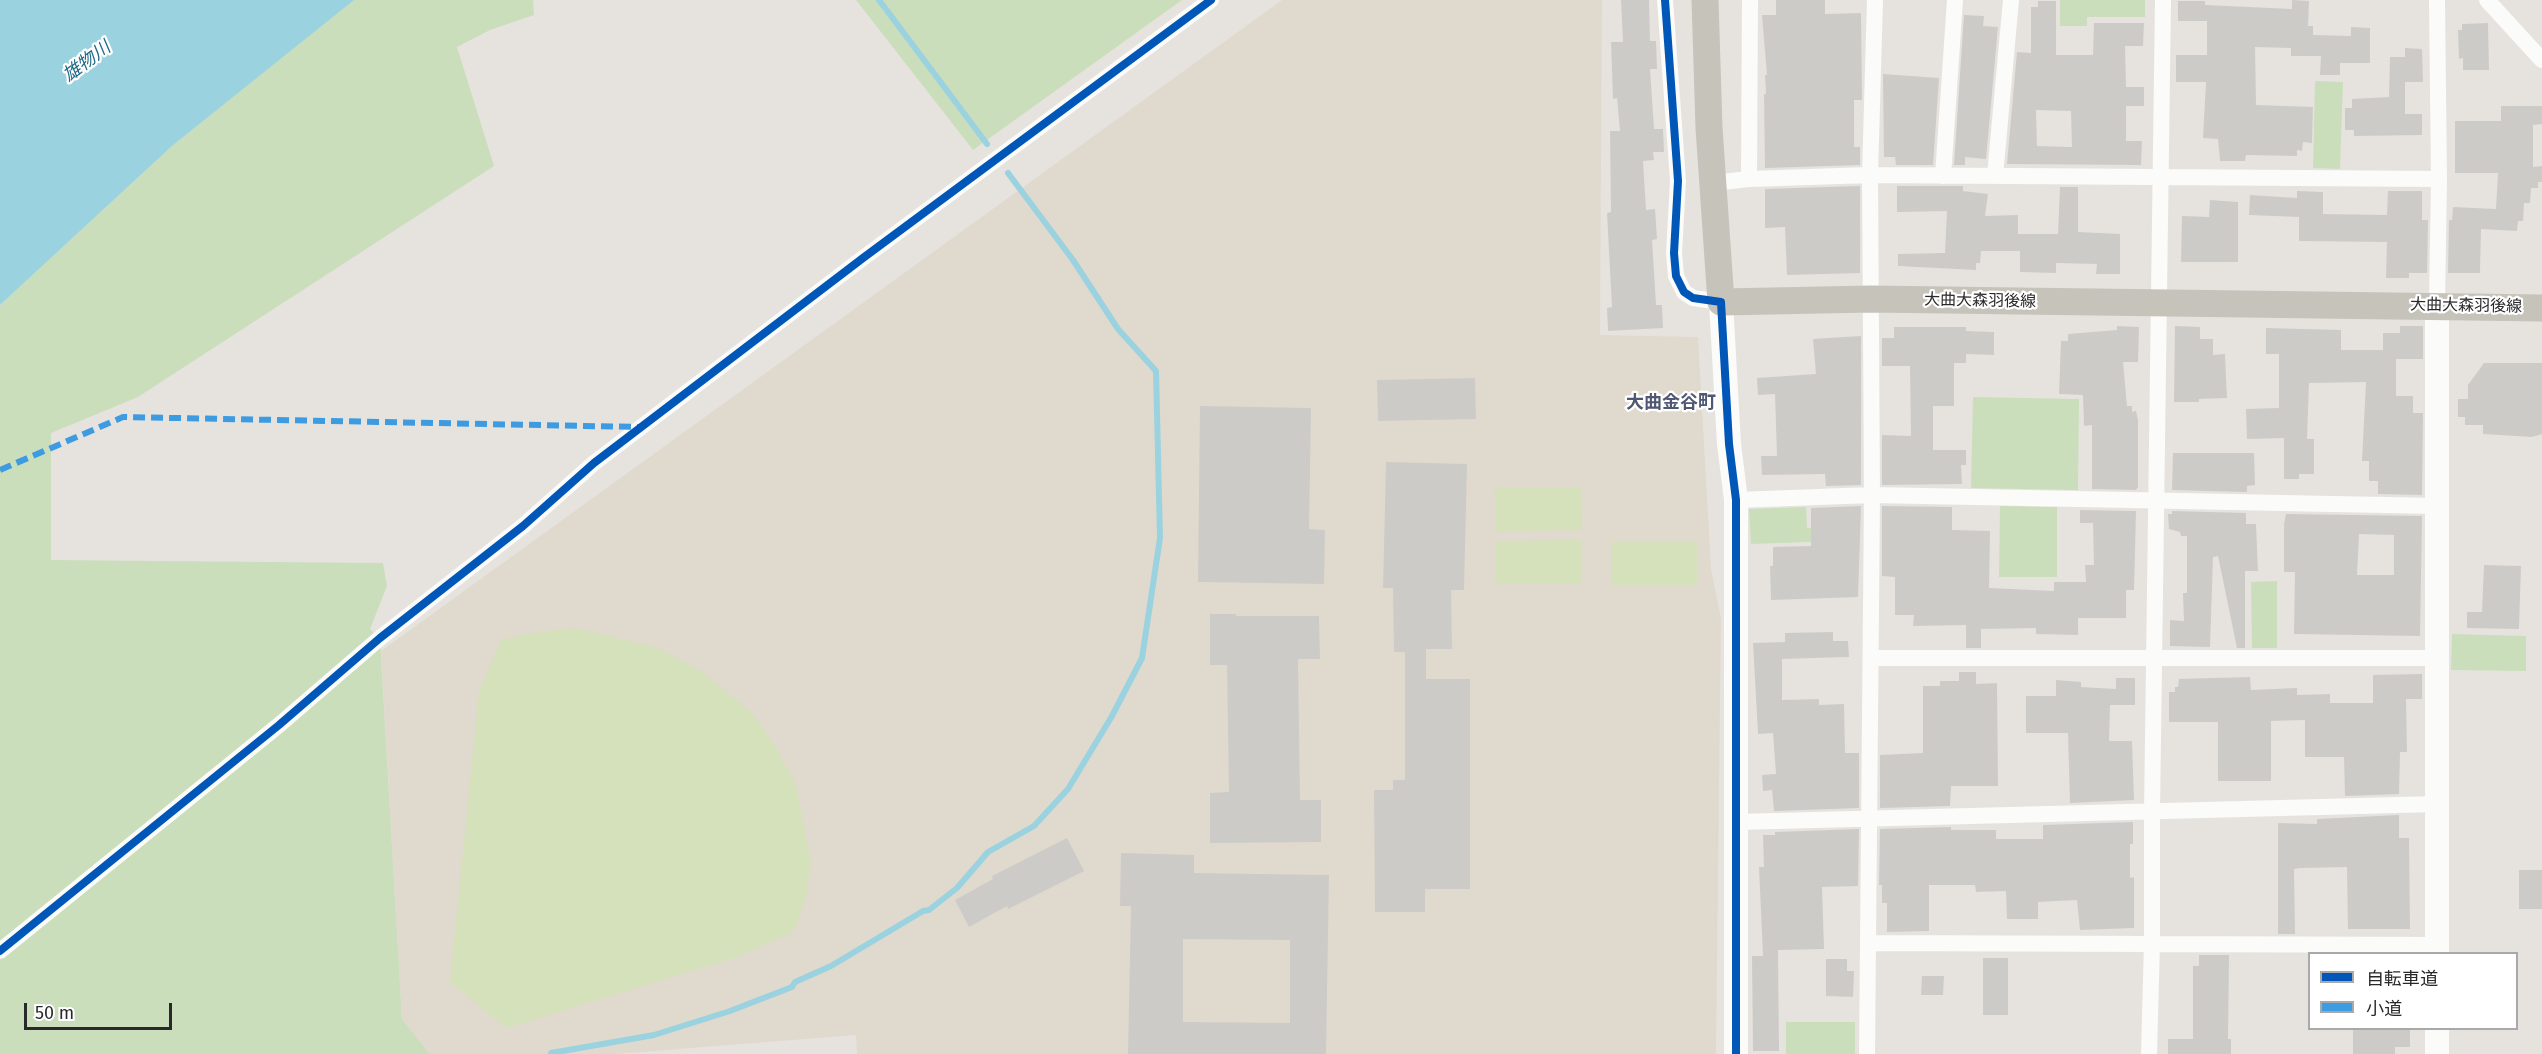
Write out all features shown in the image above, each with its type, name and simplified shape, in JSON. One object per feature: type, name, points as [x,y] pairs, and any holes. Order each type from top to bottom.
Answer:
[{"type":"main road","points":[[1705,0],[1721,302]]},
{"type":"main road","name":"大曲大森羽後線","points":[[1721,302],[1871,299],[2542,308]]},
{"type":"street","points":[[0,951],[279,725],[380,638],[522,526],[594,463],[863,258],[1211,0]]},
{"type":"street","points":[[1665,0],[1678,181],[1674,253],[1676,276],[1684,292],[1693,298],[1721,302],[1729,444],[1736,500],[1736,1054]]},
{"type":"street","points":[[1749,179],[1750,0]]},
{"type":"street","points":[[1867,1054],[1872,495],[1870,175],[1875,0]]},
{"type":"street","points":[[1943,176],[1955,0]]},
{"type":"street","points":[[1995,176],[2011,0]]},
{"type":"street","points":[[2149,1054],[2163,0]]},
{"type":"street","points":[[1869,943],[2152,942],[2437,949],[2439,179],[2437,0]]},
{"type":"street","points":[[2487,0],[2542,60]]},
{"type":"street","points":[[1713,183],[1749,179],[1870,175],[2439,179]]},
{"type":"street","points":[[1736,500],[1872,495],[2437,506]]},
{"type":"street","points":[[1871,658],[2154,660],[2437,658]]},
{"type":"street","points":[[1737,822],[2437,804]]},
{"type":"street","points":[[2437,1030],[2437,1054]]},
{"type":"shaded area","points":[[1282,0],[1602,0],[1600,335],[1698,337],[1711,568],[1721,619],[1716,1054],[857,1054],[856,1035],[616,1054],[430,1054],[402,1019],[381,651]]},
{"type":"green space","points":[[353,0],[533,0],[534,15],[490,30],[457,47],[494,166],[138,397],[51,433],[51,560],[383,563],[387,586],[370,629],[380,638],[402,1019],[430,1054],[0,1054],[0,305],[172,146]]},
{"type":"green space","points":[[856,0],[1182,0],[973,150]]},
{"type":"green space","points":[[2060,0],[2145,0],[2145,17],[2087,17],[2087,26],[2060,26]]},
{"type":"green space","points":[[2315,81],[2343,82],[2340,169],[2313,168]]},
{"type":"green space","points":[[1973,397],[2079,399],[2078,490],[1971,488]]},
{"type":"green space","points":[[1581,487],[1582,530],[1496,531],[1495,488]]},
{"type":"green space","points":[[2000,506],[2057,507],[2057,577],[1999,577]]},
{"type":"green space","points":[[1806,507],[1807,528],[1840,527],[1841,541],[1751,544],[1749,509]]},
{"type":"green space","points":[[1581,540],[1581,583],[1495,584],[1495,541]]},
{"type":"green space","points":[[1611,542],[1697,542],[1697,585],[1611,585]]},
{"type":"green space","points":[[2277,581],[2277,648],[2252,648],[2251,582]]},
{"type":"green space","points":[[576,628],[658,648],[703,672],[754,715],[777,749],[796,785],[811,863],[806,896],[798,922],[791,933],[737,957],[506,1028],[450,982],[479,692],[501,640],[532,633]]},
{"type":"green space","points":[[2452,634],[2526,636],[2526,671],[2451,670]]},
{"type":"green space","points":[[1786,1022],[1855,1022],[1855,1054],[1786,1054]]},
{"type":"water","name":"雄物川","points":[[0,0],[354,0],[172,146],[0,305]]},
{"type":"building","points":[[1621,0],[1649,0],[1650,41],[1656,41],[1657,69],[1650,69],[1654,129],[1663,129],[1664,152],[1653,152],[1654,160],[1643,161],[1646,210],[1655,209],[1657,239],[1652,240],[1656,305],[1662,305],[1663,328],[1608,331],[1607,308],[1612,307],[1607,213],[1611,212],[1610,131],[1620,131],[1617,98],[1613,99],[1611,42],[1623,42]]},
{"type":"building","points":[[1776,0],[1825,0],[1825,14],[1861,13],[1862,100],[1854,100],[1854,147],[1860,147],[1860,165],[1765,168],[1764,94],[1766,94],[1765,75],[1767,75],[1762,15],[1776,15]]},
{"type":"building","points":[[2292,0],[2309,1],[2308,26],[2313,26],[2313,35],[2351,36],[2351,27],[2370,28],[2370,63],[2340,63],[2340,75],[2320,75],[2321,56],[2291,56],[2291,48],[2255,47],[2256,105],[2313,107],[2312,143],[2303,142],[2302,151],[2297,150],[2297,156],[2246,155],[2245,161],[2220,161],[2218,139],[2203,138],[2206,82],[2176,82],[2176,55],[2207,55],[2207,21],[2178,21],[2178,1],[2205,1],[2205,5],[2292,9]]},
{"type":"building","points":[[2038,1],[2056,1],[2056,55],[2093,55],[2094,23],[2144,23],[2143,46],[2125,46],[2126,87],[2144,87],[2144,106],[2126,106],[2126,141],[2142,141],[2141,165],[2007,164],[2017,52],[2031,53],[2031,7],[2038,7]],"holes":[[[2036,110],[2071,111],[2072,147],[2037,146]]]},
{"type":"building","points":[[1964,15],[1984,16],[1983,26],[1998,27],[1986,159],[1965,157],[1965,165],[1954,165]]},
{"type":"building","points":[[2488,23],[2489,70],[2463,70],[2463,58],[2459,59],[2458,30],[2462,30],[2462,24]]},
{"type":"building","points":[[2405,48],[2422,49],[2423,82],[2405,82],[2405,114],[2422,114],[2422,135],[2354,136],[2354,130],[2345,130],[2345,108],[2352,108],[2352,99],[2389,97],[2390,57],[2405,57]]},
{"type":"building","points":[[1883,74],[1939,78],[1933,165],[1896,165],[1895,157],[1884,157]]},
{"type":"building","points":[[2501,106],[2542,106],[2542,124],[2533,125],[2533,167],[2542,166],[2542,182],[2538,182],[2538,188],[2531,188],[2530,203],[2524,203],[2523,221],[2518,221],[2517,231],[2481,229],[2480,273],[2448,273],[2449,220],[2452,220],[2453,207],[2496,209],[2498,173],[2455,173],[2455,121],[2501,121]]},
{"type":"building","points":[[1860,186],[1860,273],[1787,275],[1785,227],[1765,228],[1765,189]]},
{"type":"building","points":[[1897,186],[1963,186],[1963,191],[1988,194],[1985,216],[2018,215],[2018,234],[2058,234],[2060,187],[2078,187],[2078,232],[2120,234],[2120,274],[2096,274],[2097,264],[2056,263],[2056,273],[2020,272],[2020,251],[1981,251],[1980,263],[1976,263],[1976,270],[1898,266],[1898,254],[1945,253],[1947,211],[1897,212]]},
{"type":"building","points":[[2297,191],[2323,192],[2323,214],[2387,215],[2388,191],[2422,191],[2422,220],[2428,220],[2427,273],[2409,273],[2409,278],[2386,278],[2387,242],[2299,241],[2299,217],[2249,215],[2250,195],[2297,198]]},
{"type":"building","points":[[2210,200],[2238,202],[2238,262],[2181,262],[2182,216],[2209,217]]},
{"type":"building","points":[[2117,326],[2139,327],[2138,362],[2123,362],[2127,406],[2132,406],[2132,412],[2136,411],[2138,420],[2138,487],[2136,490],[2092,489],[2092,425],[2084,426],[2083,395],[2059,394],[2061,341],[2068,341],[2068,334],[2117,330]]},
{"type":"building","points":[[2175,326],[2200,327],[2200,339],[2213,339],[2213,355],[2225,354],[2227,398],[2199,399],[2199,402],[2174,402]]},
{"type":"building","points":[[2400,326],[2423,326],[2423,359],[2396,359],[2396,396],[2413,396],[2413,413],[2423,413],[2422,495],[2378,494],[2378,481],[2369,481],[2369,461],[2362,461],[2366,382],[2309,383],[2307,439],[2314,439],[2314,474],[2299,474],[2299,479],[2284,479],[2284,438],[2247,439],[2246,409],[2279,408],[2279,354],[2266,354],[2266,328],[2341,330],[2341,350],[2383,350],[2383,333],[2400,333]]},
{"type":"building","points":[[1894,327],[1966,327],[1966,331],[1994,332],[1994,355],[1966,354],[1966,363],[1954,363],[1954,406],[1933,406],[1933,450],[1966,450],[1966,465],[1961,465],[1962,484],[1882,485],[1882,435],[1911,436],[1910,366],[1882,366],[1882,338],[1894,338]]},
{"type":"building","points":[[1861,336],[1861,485],[1826,486],[1825,474],[1762,475],[1761,456],[1777,456],[1775,394],[1758,395],[1757,378],[1816,374],[1813,339]]},
{"type":"building","points":[[2484,363],[2542,363],[2542,434],[2532,437],[2483,434],[2483,425],[2465,425],[2465,417],[2458,417],[2458,399],[2468,399],[2468,385]]},
{"type":"building","points":[[1475,378],[1476,419],[1378,421],[1377,380]]},
{"type":"building","points":[[1200,406],[1311,408],[1309,529],[1325,530],[1324,584],[1198,582]]},
{"type":"building","points":[[2173,453],[2254,453],[2255,485],[2247,486],[2247,492],[2172,490]]},
{"type":"building","points":[[1386,462],[1467,464],[1464,590],[1451,590],[1452,649],[1426,649],[1426,679],[1470,679],[1470,889],[1425,889],[1425,912],[1375,912],[1374,790],[1393,790],[1393,780],[1405,780],[1405,652],[1394,652],[1393,588],[1383,588]]},
{"type":"building","points":[[1861,506],[1858,597],[1771,600],[1770,566],[1773,566],[1773,547],[1811,546],[1811,508]]},
{"type":"building","points":[[1882,506],[1952,507],[1952,530],[1990,531],[1989,588],[2054,591],[2054,582],[2086,582],[2085,565],[2094,565],[2093,523],[2080,523],[2080,510],[2136,511],[2134,590],[2126,590],[2126,618],[2078,618],[2078,635],[2036,634],[2036,628],[1981,629],[1981,648],[1966,648],[1966,625],[1913,626],[1914,615],[1895,615],[1895,577],[1882,576]]},
{"type":"building","points":[[2172,511],[2246,513],[2246,524],[2256,524],[2258,571],[2245,571],[2245,648],[2237,648],[2218,556],[2213,557],[2210,647],[2170,646],[2170,620],[2184,621],[2183,593],[2187,593],[2187,536],[2181,536],[2180,532],[2169,529],[2168,514],[2172,514]]},
{"type":"building","points":[[2286,514],[2422,516],[2420,636],[2294,634],[2295,572],[2284,572]],"holes":[[[2359,534],[2394,535],[2394,575],[2357,575]]]},
{"type":"building","points":[[2484,565],[2521,566],[2519,629],[2467,628],[2467,612],[2482,612]]},
{"type":"building","points":[[1210,614],[1319,616],[1320,659],[1298,659],[1300,800],[1321,800],[1321,842],[1210,843],[1210,793],[1229,792],[1227,665],[1210,665]]},
{"type":"building","points":[[1833,632],[1833,641],[1848,641],[1849,657],[1782,659],[1782,700],[1819,699],[1819,705],[1844,704],[1845,753],[1859,753],[1859,808],[1774,811],[1772,790],[1763,791],[1762,775],[1776,774],[1773,733],[1758,734],[1753,643],[1785,642],[1785,633]]},
{"type":"building","points":[[1959,672],[1976,672],[1976,684],[1997,683],[1998,786],[1951,786],[1950,806],[1880,808],[1880,755],[1923,753],[1923,686],[1940,686],[1940,681],[1959,681]]},
{"type":"building","points":[[2422,674],[2422,699],[2406,699],[2407,752],[2400,752],[2399,794],[2345,796],[2344,757],[2305,757],[2305,720],[2271,721],[2271,781],[2218,781],[2218,722],[2169,722],[2169,692],[2175,692],[2179,679],[2250,677],[2251,690],[2297,688],[2297,695],[2330,694],[2330,703],[2373,703],[2373,675]]},
{"type":"building","points":[[2116,678],[2135,678],[2135,705],[2110,705],[2109,741],[2132,741],[2134,800],[2070,803],[2068,733],[2026,733],[2026,696],[2056,696],[2056,680],[2081,682],[2081,687],[2116,689]]},
{"type":"building","points":[[2399,815],[2399,838],[2409,838],[2410,929],[2348,929],[2347,867],[2300,868],[2294,869],[2295,934],[2278,934],[2278,823],[2317,824],[2317,819]]},
{"type":"building","points":[[2133,822],[2133,844],[2130,844],[2130,878],[2134,877],[2134,928],[2080,930],[2077,900],[2038,902],[2038,919],[2007,919],[2006,891],[1976,892],[1975,885],[1929,885],[1929,931],[1887,932],[1887,903],[1882,903],[1882,885],[1879,885],[1880,829],[1951,827],[1951,830],[1996,830],[1996,839],[2043,839],[2043,825]]},
{"type":"building","points":[[1859,829],[1858,886],[1822,887],[1824,949],[1778,950],[1779,1051],[1753,1051],[1752,956],[1763,956],[1759,867],[1764,867],[1763,835],[1775,835],[1775,832]]},
{"type":"building","points":[[1067,838],[1084,871],[1008,909],[1007,906],[969,927],[955,900],[993,879],[992,876]]},
{"type":"building","points":[[1121,853],[1194,855],[1194,873],[1329,875],[1326,1054],[1128,1054],[1131,906],[1120,906]],"holes":[[[1183,939],[1290,940],[1290,1023],[1183,1022]]]},
{"type":"building","points":[[2519,870],[2542,870],[2542,909],[2519,909]]},
{"type":"building","points":[[2199,955],[2229,955],[2228,1039],[2231,1039],[2231,1054],[2168,1054],[2168,1039],[2193,1039],[2193,966],[2199,966]]},
{"type":"building","points":[[1983,958],[2008,958],[2008,1015],[1983,1015]]},
{"type":"building","points":[[1826,959],[1847,959],[1847,971],[1854,971],[1853,997],[1826,996]]},
{"type":"building","points":[[1922,976],[1944,976],[1943,995],[1921,995]]},
{"type":"building","points":[[2353,1030],[2410,1030],[2410,1047],[2395,1047],[2395,1054],[2353,1054]]},
{"type":"waterway","points":[[879,0],[987,144]]},
{"type":"waterway","points":[[551,1053],[654,1035],[730,1011],[792,987],[795,982],[831,966],[923,911],[929,910],[957,888],[988,852],[1034,826],[1068,789],[1112,716],[1142,658],[1160,538],[1156,371],[1118,329],[1073,260],[1008,173]]},
{"type":"marked path","points":[[0,470],[123,417],[640,427]]},
{"type":"cycle path","points":[[0,951],[279,725],[380,638],[523,526],[594,463],[863,258],[1211,0]]},
{"type":"cycle path","points":[[1665,0],[1678,181],[1674,253],[1676,276],[1684,292],[1693,298],[1721,302],[1729,444],[1736,500],[1736,1054]]},
{"type":"district","name":"大曲金谷町","points":[[1671,403]]}]
